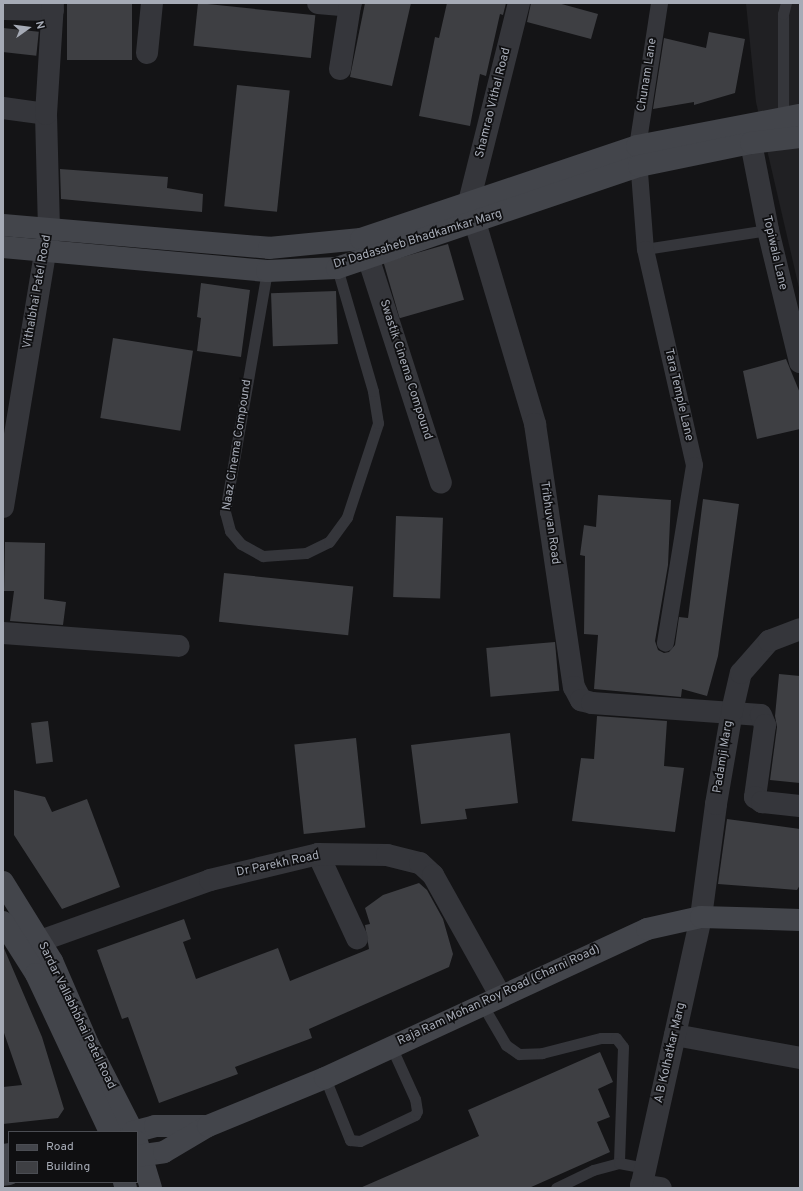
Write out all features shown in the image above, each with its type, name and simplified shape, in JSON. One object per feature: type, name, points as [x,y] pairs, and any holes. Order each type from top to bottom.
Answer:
[{"type":"main road","name":"Dr Dadasaheb Bhadkamkar Marg","points":[[3,247],[267,270],[337,268],[476,223],[560,183],[638,156],[792,115]]},
{"type":"main road","name":"Dr Dadasaheb Bhadkamkar Marg","points":[[638,156],[800,137]]},
{"type":"main road","name":"Dr Dadasaheb Bhadkamkar Marg","points":[[3,225],[269,248],[310,246],[362,239],[469,202],[560,183]]},
{"type":"main road","name":"Sardar Vallabhbhai Patel Road","points":[[3,882],[40,941],[133,1131]]},
{"type":"main road","name":"Raja Ram Mohan Roy Road (Charni Road)","points":[[139,1151],[164,1152],[208,1126],[325,1078],[391,1046],[646,929],[701,917],[800,920]]},
{"type":"main road","name":"Sardar Vallabhbhai Patel Road","points":[[3,922],[36,974],[110,1131]]},
{"type":"main road","name":"Raja Ram Mohan Roy Road (Charni Road)","points":[[137,1131],[155,1126],[208,1126]]},
{"type":"main road","points":[[139,1151],[151,1188]]},
{"type":"street","points":[[147,53],[152,3]]},
{"type":"street","points":[[318,3],[350,5],[340,69]]},
{"type":"street","name":"Shamrao Vithal Road","points":[[469,202],[520,3]]},
{"type":"street","name":"Chunam Lane","points":[[638,156],[659,3]]},
{"type":"street","points":[[3,9],[53,6]]},
{"type":"street","name":"Vithalbhai Patel Road","points":[[3,507],[25,360],[49,229],[46,114],[53,6]]},
{"type":"street","points":[[3,108],[46,114]]},
{"type":"street","name":"Topiwala Lane","points":[[751,143],[768,230],[800,362]]},
{"type":"street","name":"Tara Temple Lane","points":[[638,156],[645,249],[694,465],[666,643]]},
{"type":"street","name":"Tribhuvan Road","points":[[469,202],[535,424],[574,687],[581,700],[592,703],[732,711],[761,715],[764,720],[755,797],[762,802],[800,806]]},
{"type":"street","name":"Swastik Cinema Compound","points":[[368,257],[441,483]]},
{"type":"street","name":"Padamji Marg","points":[[701,917],[732,711],[741,673],[769,640],[800,629]]},
{"type":"street","points":[[3,633],[179,646]]},
{"type":"street","points":[[318,854],[357,938]]},
{"type":"street","name":"Dr Parekh Road","points":[[40,941],[210,880],[318,854],[387,855],[420,863],[433,875],[491,1000]]},
{"type":"street","name":"A B Kolhatkar Marg","points":[[647,1182],[675,1036],[701,917]]},
{"type":"street","points":[[675,1036],[800,1058]]},
{"type":"lane","points":[[786,3],[783,14],[792,115]]},
{"type":"lane","points":[[645,249],[768,230]]},
{"type":"lane","name":"Naaz Cinema Compound","points":[[267,270],[225,512],[230,532],[240,544],[263,556],[306,553],[329,542],[347,517],[378,423],[373,391],[337,268]]},
{"type":"lane","points":[[491,1000],[506,1045],[519,1054],[542,1053],[601,1038],[616,1038],[623,1046],[619,1163]]},
{"type":"lane","points":[[325,1078],[350,1140],[360,1141],[414,1115],[417,1111],[415,1099],[391,1046]]},
{"type":"lane","points":[[556,1188],[593,1170],[619,1163],[647,1182]]},
{"type":"shaded area","points":[[746,3],[800,3],[800,292],[756,102]]},
{"type":"building","points":[[67,3],[132,3],[132,60],[67,60]]},
{"type":"building","points":[[198,3],[315,15],[311,58],[194,46]]},
{"type":"building","points":[[365,3],[411,3],[392,86],[350,77]]},
{"type":"building","points":[[447,3],[506,3],[503,15],[500,14],[486,76],[480,74],[470,126],[419,116],[435,37],[439,38]]},
{"type":"building","points":[[531,3],[558,3],[598,14],[591,39],[527,22]]},
{"type":"building","points":[[3,28],[39,32],[36,56],[3,52]]},
{"type":"building","points":[[709,32],[745,39],[735,93],[694,105],[694,102],[653,109],[664,38],[706,48]]},
{"type":"building","points":[[237,85],[290,91],[277,212],[224,206]]},
{"type":"building","points":[[60,169],[168,177],[167,188],[203,194],[202,212],[61,199]]},
{"type":"building","points":[[448,244],[464,300],[400,318],[384,262]]},
{"type":"building","points":[[201,283],[250,290],[241,357],[197,351],[201,318],[197,317]]},
{"type":"building","points":[[336,291],[338,344],[273,346],[271,293]]},
{"type":"building","points":[[113,338],[193,351],[180,431],[100,418]]},
{"type":"building","points":[[786,359],[800,393],[800,429],[757,439],[743,371]]},
{"type":"building","points":[[598,495],[671,500],[668,565],[655,641],[658,650],[664,653],[669,652],[675,645],[679,617],[688,618],[703,499],[739,504],[718,656],[707,696],[682,689],[681,697],[594,689],[598,635],[584,634],[585,556],[580,555],[584,525],[596,527]]},
{"type":"building","points":[[396,516],[443,518],[440,599],[393,597]]},
{"type":"building","points":[[5,542],[45,543],[44,599],[66,602],[63,625],[10,621],[14,591],[4,591]]},
{"type":"building","points":[[224,573],[353,587],[348,635],[219,622]]},
{"type":"building","points":[[555,642],[559,691],[491,697],[486,648]]},
{"type":"building","points":[[779,674],[800,676],[800,783],[770,780],[777,727],[775,716]]},
{"type":"building","points":[[597,716],[667,721],[664,766],[684,768],[675,832],[572,821],[581,758],[594,759]]},
{"type":"building","points":[[48,721],[53,762],[36,764],[31,723]]},
{"type":"building","points":[[510,733],[518,803],[465,809],[467,819],[421,824],[411,745]]},
{"type":"building","points":[[356,738],[365,828],[304,834],[294,744]]},
{"type":"building","points":[[14,790],[45,797],[52,812],[87,799],[120,887],[62,909],[14,835]]},
{"type":"building","points":[[727,819],[800,829],[800,885],[797,890],[718,884]]},
{"type":"building","points":[[419,883],[427,890],[443,919],[453,954],[449,967],[309,1029],[312,1038],[235,1067],[238,1074],[159,1103],[128,1017],[122,1019],[97,950],[184,919],[191,939],[183,942],[196,979],[278,948],[290,981],[369,949],[365,925],[370,924],[365,908],[383,895]]},
{"type":"building","points":[[3,946],[42,1037],[64,1109],[58,1118],[3,1124],[3,1087],[22,1085],[3,1030]]},
{"type":"building","points":[[600,1052],[613,1082],[598,1089],[610,1117],[597,1122],[610,1152],[529,1188],[360,1188],[479,1136],[468,1110]]}]
